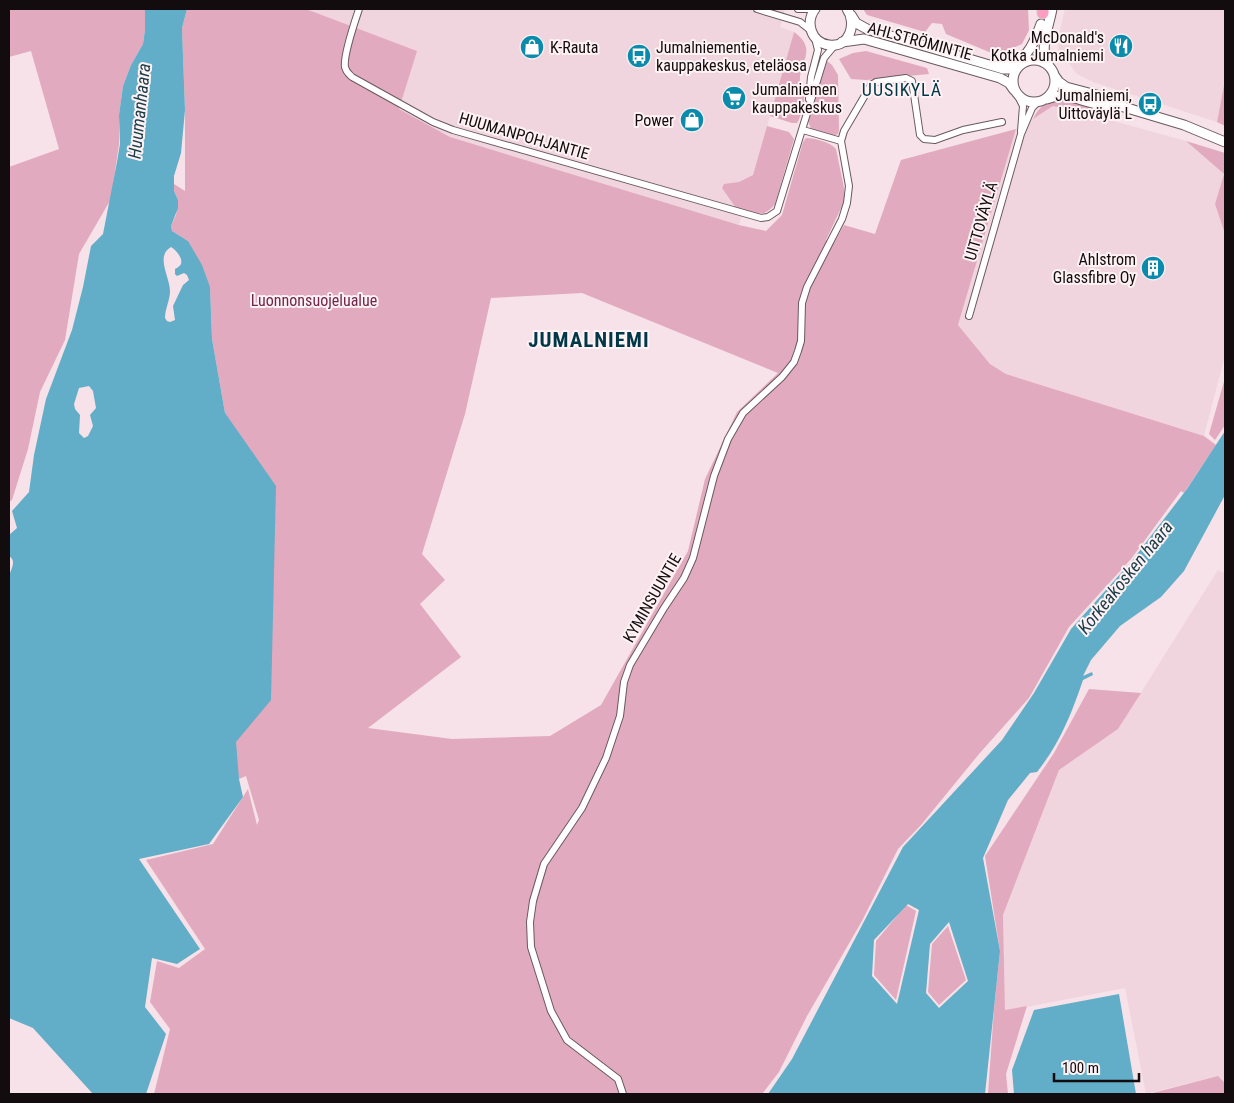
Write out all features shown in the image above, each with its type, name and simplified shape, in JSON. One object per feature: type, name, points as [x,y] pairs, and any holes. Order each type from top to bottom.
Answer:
[{"type":"street","name":"HUUMANPOHJANTIE","points":[[359,9],[346,55],[344,65],[346,72],[433,122],[453,130],[754,217],[768,217],[776,211],[803,130]]},
{"type":"street","points":[[756,9],[800,22],[825,44],[838,43]]},
{"type":"street","points":[[798,9],[808,9]]},
{"type":"street","points":[[809,108],[811,77],[818,50],[810,22],[811,15],[815,9]]},
{"type":"street","points":[[849,10],[852,29],[850,35],[838,43],[824,58],[803,130],[841,142],[844,131],[868,88],[876,82],[906,78],[912,81],[918,128],[920,135],[924,139],[935,140],[963,130],[1002,122]]},
{"type":"street","name":"AHLSTRÖMINTIE","points":[[849,10],[856,23],[864,29],[1009,70],[1023,63]]},
{"type":"street","points":[[990,65],[1009,64],[1025,56],[1034,42],[1044,13]]},
{"type":"street","points":[[1044,13],[1035,53],[1023,63],[1013,76],[1012,83],[1016,93],[1024,101],[1042,101],[1052,96],[1063,96],[1101,105],[1117,105]]},
{"type":"street","points":[[1044,13],[1044,50],[1046,61],[1059,82],[1066,87],[1104,97],[1117,105],[1184,125],[1225,142]]},
{"type":"street","name":"AHLSTRÖMINTIE","points":[[838,43],[864,39],[925,56],[1000,78],[1009,83],[1016,93]]},
{"type":"street","points":[[1023,63],[1040,61],[1052,71],[1054,88],[1042,101]]},
{"type":"street","name":"UITTOVÄYLÄ","points":[[1016,93],[1023,106],[1021,134]]},
{"type":"street","name":"UITTOVÄYLÄ","points":[[969,316],[1021,134],[1032,108],[1042,101]]},
{"type":"street","name":"KYMINSUUNTIE","points":[[623,1094],[618,1079],[567,1040],[550,1011],[531,947],[530,922],[533,901],[544,864],[582,808],[606,758],[620,716],[624,682],[630,665],[684,578],[693,558],[714,476],[728,439],[743,413],[782,377],[794,362],[801,341],[802,303],[807,287],[842,218],[847,203],[849,186],[841,142]]},
{"type":"shaded area","points":[[306,9],[785,9],[780,27],[794,32],[739,225],[450,137],[399,109],[416,51]]},
{"type":"shaded area","points":[[1065,9],[1225,9],[1225,80],[1217,122],[1093,82],[1077,74],[1059,51],[1058,39]]},
{"type":"shaded area","points":[[1053,106],[1186,141],[1224,174],[1215,204],[1225,234],[1225,355],[1204,436],[1006,374],[990,364],[958,325],[1016,129]]},
{"type":"shaded area","points":[[1218,570],[1225,573],[1225,1083],[1218,1076],[1146,1094],[1125,988],[1005,1011],[1003,915],[1059,770],[1118,729]]},
{"type":"green space","points":[[9,9],[145,9],[145,30],[143,44],[131,65],[123,86],[119,115],[119,144],[111,199],[79,254],[65,340],[40,392],[28,449],[12,500],[9,502],[9,167],[59,149],[31,51],[9,57]]},
{"type":"green space","name":"Luonnonsuojelualue","points":[[187,9],[306,9],[417,51],[399,109],[450,137],[739,225],[766,231],[782,215],[803,142],[806,138],[822,141],[836,149],[844,188],[844,202],[826,240],[834,243],[844,225],[875,234],[901,160],[1016,129],[958,325],[990,364],[1006,374],[1204,436],[1216,445],[1184,493],[1181,491],[1131,559],[1069,627],[1029,698],[979,754],[921,825],[898,849],[862,921],[807,1016],[779,1072],[762,1094],[154,1094],[170,1029],[150,1002],[157,961],[179,968],[205,949],[146,860],[213,844],[248,789],[257,825],[259,820],[246,776],[239,779],[211,766],[225,413],[212,339],[210,287],[188,241],[172,231],[171,226],[176,215],[178,200],[174,191],[174,184],[185,191],[182,28]],"holes":[[[582,293],[778,373],[737,412],[705,479],[688,551],[601,705],[550,736],[452,739],[368,728],[461,657],[420,604],[445,580],[422,554],[465,414],[491,298]]]},
{"type":"green space","points":[[863,9],[1028,9],[1029,30],[1022,44],[1006,51],[989,52],[946,34],[942,24],[932,23],[925,32],[867,15]]},
{"type":"green space","points":[[794,32],[801,38],[806,50],[800,75],[804,103],[797,123],[770,116]]},
{"type":"green space","points":[[866,51],[927,68],[929,74],[866,80],[851,79],[839,59],[853,53]]},
{"type":"green space","points":[[827,61],[838,75],[839,130],[838,134],[832,136],[811,129],[808,121]]},
{"type":"green space","points":[[1225,80],[1225,126],[1217,122]]},
{"type":"green space","points":[[1061,98],[1097,108],[1093,116],[1053,106],[1033,119],[1044,105]]},
{"type":"green space","points":[[767,126],[789,132],[794,139],[775,204],[766,212],[757,214],[736,208],[722,188],[724,184],[739,182],[753,175]]},
{"type":"green space","points":[[1186,141],[1225,153],[1225,234],[1215,204],[1224,174]]},
{"type":"green space","points":[[1225,378],[1225,425],[1215,440],[1209,434]]},
{"type":"green space","points":[[1089,689],[1141,693],[1118,729],[1059,770],[1003,915],[1005,1010],[1027,1006],[1006,1074],[1008,1094],[988,1094],[1000,951],[985,856],[1054,753]]},
{"type":"green space","points":[[906,905],[916,911],[896,1000],[874,975],[876,941]]},
{"type":"green space","points":[[948,926],[966,980],[939,1005],[928,992],[932,944]]},
{"type":"green space","points":[[1218,1076],[1225,1083],[1225,1094],[1149,1094]]},
{"type":"water","name":"Huumanhaara","points":[[145,9],[187,9],[182,28],[185,110],[181,153],[174,176],[174,191],[178,200],[178,208],[171,226],[172,231],[188,241],[202,265],[210,287],[212,339],[225,413],[276,486],[271,700],[236,742],[239,779],[243,797],[209,844],[139,859],[200,949],[177,964],[152,958],[145,1007],[166,1034],[146,1094],[93,1094],[33,1028],[9,1018],[9,576],[13,560],[9,556],[9,535],[17,528],[12,511],[29,492],[34,455],[46,399],[72,330],[91,246],[103,234],[120,144],[119,115],[123,86],[131,65],[143,44]],"holes":[[[171,247],[179,254],[181,259],[181,264],[175,269],[175,274],[177,276],[184,273],[189,280],[183,285],[173,306],[175,320],[170,322],[165,318],[170,291],[164,267],[164,256]],[[89,386],[93,391],[96,408],[90,415],[93,426],[88,436],[84,438],[79,433],[80,415],[75,409],[74,404],[79,388]]]},
{"type":"water","name":"Korkeakosken haara","points":[[1225,431],[1225,495],[1184,571],[1161,597],[1120,626],[1091,660],[1083,676],[1092,672],[1093,675],[1083,680],[1069,717],[1045,761],[1037,772],[1030,773],[1008,800],[983,858],[1000,951],[985,1094],[768,1094],[792,1059],[903,847],[1002,740],[1034,693],[1071,629],[1131,562],[1187,489]],"holes":[[[908,904],[919,910],[897,1004],[872,976],[874,940]],[[949,922],[968,981],[939,1008],[926,993],[930,944]]]},
{"type":"water","points":[[1119,994],[1136,1094],[1014,1094],[1012,1070],[1034,1010]]},
{"type":"place","name":"McDonald's Kotka Jumalniemi","points":[[1121,46]]},
{"type":"place","name":"K-Rauta","points":[[532,47]]},
{"type":"place","name":"Jumalniementie, kauppakeskus, eteläosa","points":[[639,56]]},
{"type":"place","name":"Jumalniemen kauppakeskus","points":[[734,98]]},
{"type":"place","name":"Jumalniemi, Uittoväylä L","points":[[1150,104]]},
{"type":"place","name":"Power","points":[[692,120]]},
{"type":"place","name":"Ahlstrom Glassfibre Oy","points":[[1153,268]]},
{"type":"district","name":"UUSIKYLÄ","points":[[902,89]]},
{"type":"district","name":"JUMALNIEMI","points":[[589,340]]}]
